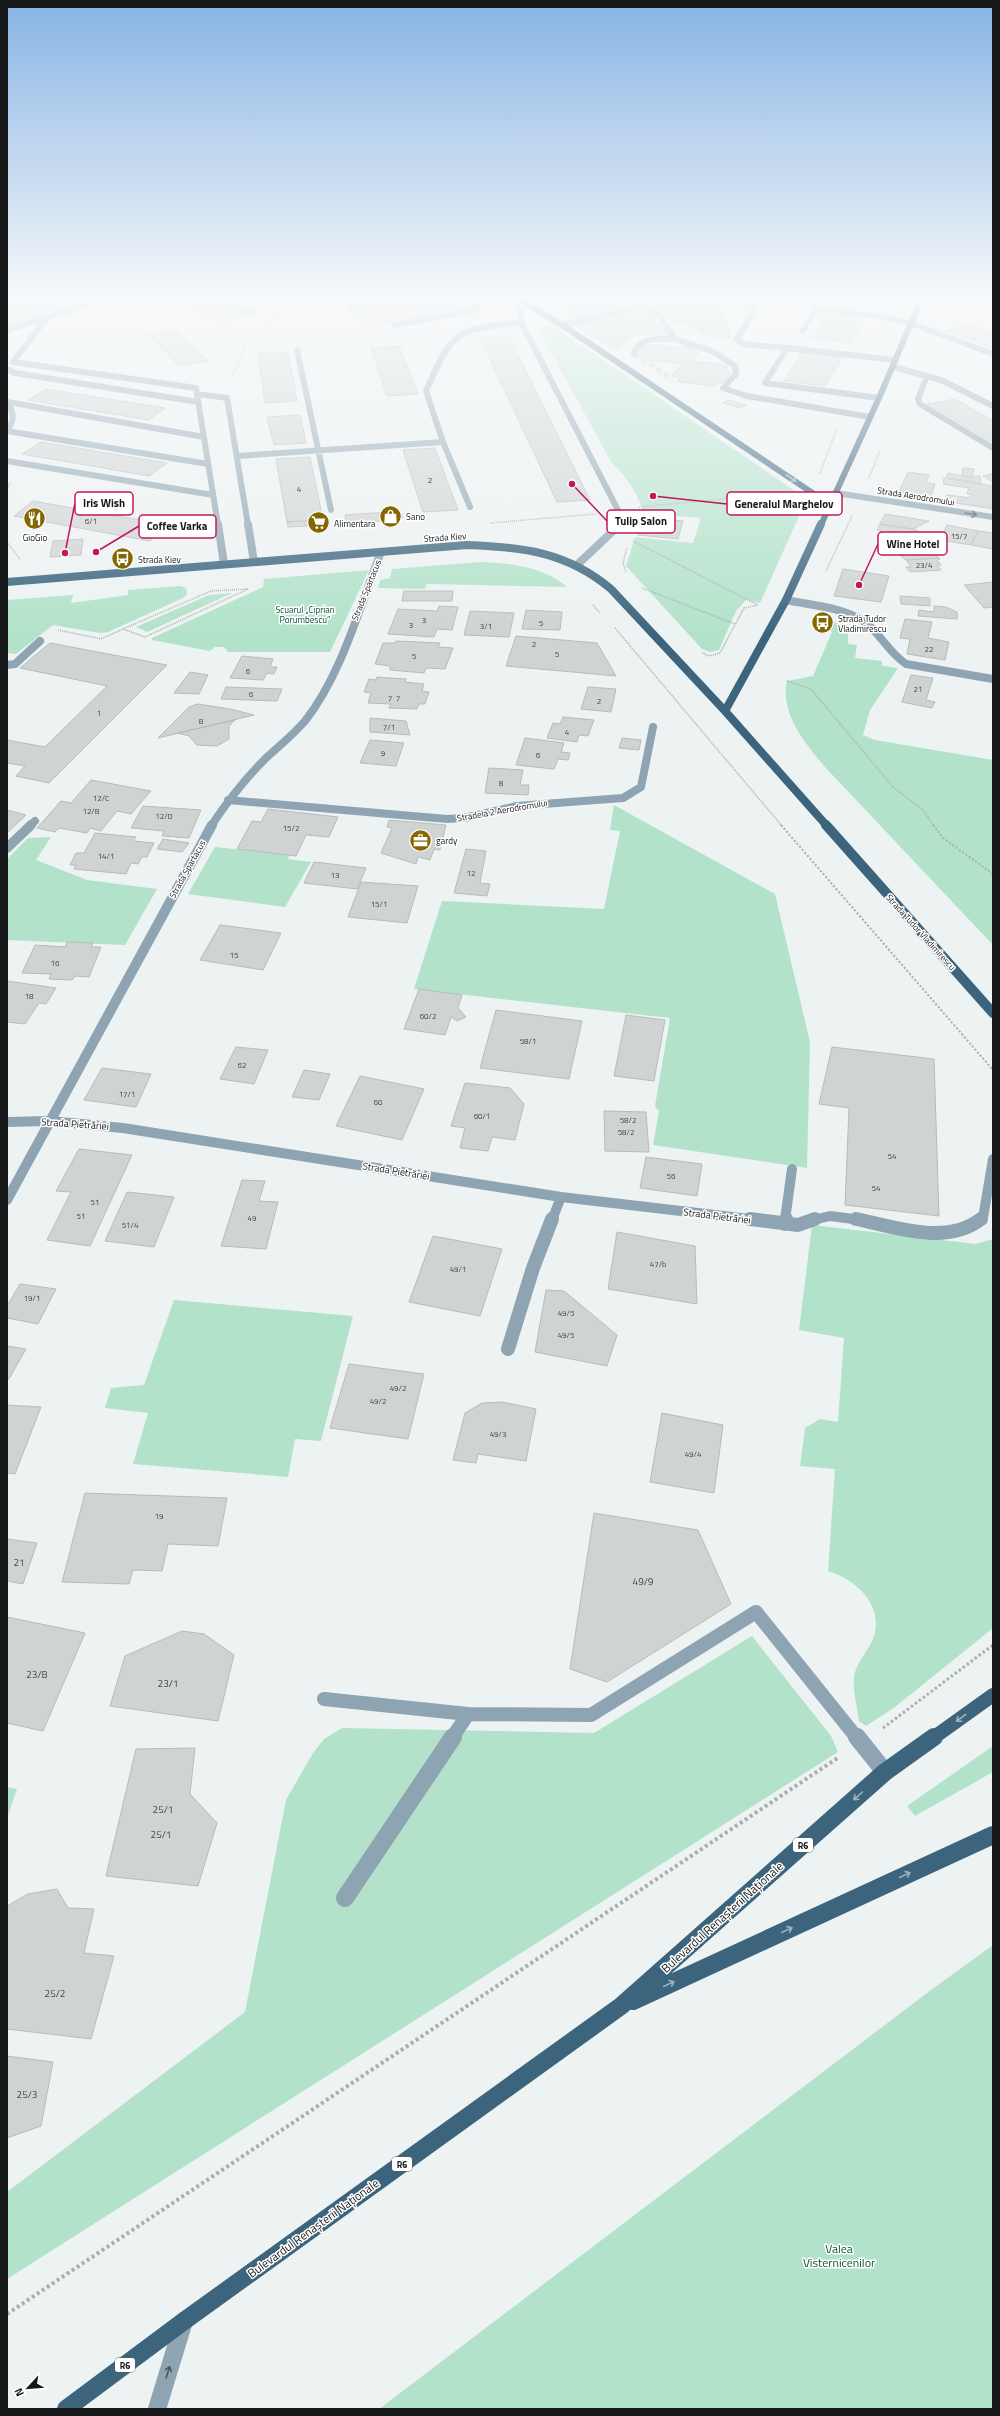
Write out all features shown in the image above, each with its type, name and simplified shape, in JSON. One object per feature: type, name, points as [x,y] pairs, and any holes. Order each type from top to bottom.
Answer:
[{"type":"main road","points":[[685,408],[829,504]]},
{"type":"main road","points":[[725,711],[786,600],[829,504],[836,493],[875,408]]},
{"type":"main road","name":"Strada Kiev","points":[[7,582],[467,545],[504,546],[548,554],[578,564],[600,577],[725,711]]},
{"type":"main road","name":"Strada Tudor Vladimirescu","points":[[725,711],[993,1013]]},
{"type":"main road","name":"Bulevardul Renașterii Naționale","points":[[66,2409],[184,2321],[621,2006],[885,1772],[993,1695]]},
{"type":"main road","name":"Bulevardul Renașterii Naționale","points":[[621,2006],[993,1835]]},
{"type":"street","points":[[11,408],[13,412],[13,419],[7,431],[208,464]]},
{"type":"street","points":[[45,408],[204,436]]},
{"type":"street","points":[[199,408],[224,564]]},
{"type":"street","points":[[229,408],[254,562]]},
{"type":"street","points":[[310,408],[331,510]]},
{"type":"street","points":[[432,408],[443,442],[470,507]]},
{"type":"street","points":[[565,408],[619,512],[613,531],[578,564]]},
{"type":"street","points":[[816,408],[870,417]]},
{"type":"street","points":[[926,408],[993,448]]},
{"type":"street","points":[[237,456],[443,442]]},
{"type":"street","points":[[7,461],[213,495]]},
{"type":"street","name":"Strada Aerodromului","points":[[836,493],[993,517]]},
{"type":"street","name":"Strada Spartacus","points":[[7,1200],[204,837],[228,800],[264,760],[304,722],[322,696],[341,655],[381,552]]},
{"type":"street","points":[[786,600],[847,613],[864,621],[894,656],[906,664],[993,679]]},
{"type":"street","points":[[7,665],[15,664],[40,641]]},
{"type":"street","name":"Stradela 2 Aerodromului","points":[[228,800],[447,819],[464,818],[539,803],[622,798],[637,791],[641,787],[653,727]]},
{"type":"street","points":[[7,848],[35,821]]},
{"type":"street","name":"Strada Pietrăriei","points":[[7,1122],[50,1121],[123,1128],[561,1197],[785,1224],[798,1225],[829,1216],[939,1233],[970,1229],[983,1218],[993,1159]]},
{"type":"street","points":[[785,1224],[792,1170]]},
{"type":"street","points":[[508,1349],[533,1268],[561,1197]]},
{"type":"street","points":[[324,1699],[468,1714],[592,1715],[756,1612],[860,1743],[885,1772]]},
{"type":"street","points":[[345,1898],[468,1714]]},
{"type":"street","points":[[157,2409],[184,2321]]},
{"type":"path","points":[[810,604],[861,496]]},
{"type":"path","points":[[630,577],[626,572],[623,563],[631,540],[759,605],[744,608],[720,653],[709,656],[699,651]]},
{"type":"path","points":[[7,542],[23,563]]},
{"type":"path","points":[[645,593],[640,587],[735,624]]},
{"type":"path","points":[[40,641],[53,630],[101,639],[123,629],[211,591],[248,589],[145,637],[123,629]]},
{"type":"path","points":[[590,601],[605,618]]},
{"type":"path","points":[[610,623],[689,718],[993,1070]]},
{"type":"path","points":[[787,681],[811,689],[893,787],[923,810],[944,838],[993,874]]},
{"type":"path","points":[[7,2314],[896,1719],[993,1645]]},
{"type":"green space","points":[[581,408],[673,408],[795,491],[805,503],[760,603],[746,600],[736,611],[719,650],[710,652],[702,649],[626,566],[635,537],[693,543],[701,518],[644,514],[631,486],[611,462]]},
{"type":"green space","points":[[481,562],[527,567],[558,580],[567,587],[427,584],[425,589],[378,588],[380,580],[390,578],[392,569]]},
{"type":"green space","name":"Scuarul „Ciprian Porumbescu”","points":[[369,570],[330,652],[228,652],[224,647],[215,647],[210,651],[152,640],[152,638],[263,587],[264,579]]},
{"type":"green space","points":[[180,586],[186,588],[187,594],[183,598],[108,632],[100,633],[53,625],[16,654],[7,653],[7,600],[73,595],[71,603],[128,595],[128,590]]},
{"type":"green space","points":[[232,593],[147,632],[136,627],[209,595]]},
{"type":"green space","points":[[832,622],[840,624],[848,631],[848,644],[857,645],[855,658],[882,661],[882,666],[898,668],[870,710],[863,735],[875,740],[993,760],[993,945],[824,766],[802,737],[790,716],[786,693],[787,681],[813,676],[832,632],[826,627]]},
{"type":"green space","points":[[614,805],[775,894],[810,1042],[807,1168],[653,1145],[659,1111],[655,1106],[670,1018],[414,989],[442,901],[604,909],[620,831],[610,830]]},
{"type":"green space","points":[[51,837],[36,860],[87,880],[157,889],[125,945],[7,940],[7,859],[28,838]]},
{"type":"green space","points":[[215,847],[289,855],[288,859],[311,862],[285,907],[188,894]]},
{"type":"green space","points":[[812,1225],[976,1244],[993,1239],[993,1628],[895,1707],[866,1726],[859,1721],[854,1678],[859,1663],[873,1639],[876,1627],[875,1616],[872,1605],[858,1588],[839,1575],[828,1571],[835,1469],[800,1466],[805,1428],[820,1419],[838,1422],[844,1338],[799,1330]]},
{"type":"green space","points":[[174,1300],[353,1316],[321,1441],[295,1439],[288,1477],[133,1464],[148,1413],[105,1408],[111,1388],[144,1385]]},
{"type":"green space","points":[[752,1636],[831,1736],[838,1752],[7,2279],[7,2192],[245,2012],[286,1800],[313,1753],[324,1739],[342,1728],[594,1733]]},
{"type":"green space","points":[[993,1746],[993,1772],[915,1816],[907,1806]]},
{"type":"green space","points":[[7,1787],[17,1789],[7,1818]]},
{"type":"green space","name":"Valea Visternicenilor","points":[[993,1945],[993,2409],[379,2409],[931,1990]]},
{"type":"building","points":[[75,408],[165,408],[149,420]]},
{"type":"building","points":[[513,408],[544,408],[590,500],[557,502]]},
{"type":"building","points":[[934,408],[970,408],[993,421],[993,443]]},
{"type":"building","points":[[300,415],[306,443],[274,445],[267,417]]},
{"type":"building","points":[[41,442],[167,463],[149,476],[22,454]]},
{"type":"building","points":[[435,448],[458,510],[423,512],[403,450]]},
{"type":"building","points":[[310,457],[323,520],[287,522],[276,459]]},
{"type":"building","points":[[963,468],[974,469],[972,477],[962,476]]},
{"type":"building","points":[[908,472],[929,475],[926,483],[935,484],[930,499],[898,494]]},
{"type":"building","points":[[948,473],[971,478],[971,481],[946,478]]},
{"type":"building","points":[[992,474],[993,482],[983,476]]},
{"type":"building","points":[[972,476],[980,476],[981,484],[973,484]]},
{"type":"building","points":[[944,478],[993,486],[993,509],[956,503],[958,496],[970,498],[972,495],[967,494],[969,488],[943,484]]},
{"type":"building","points":[[947,495],[956,496],[952,503],[943,502]]},
{"type":"building","points":[[33,501],[168,525],[150,541],[14,516]]},
{"type":"building","points":[[400,511],[403,518],[399,518],[399,520],[351,523],[346,522],[345,515]]},
{"type":"building","points":[[885,514],[929,521],[913,529],[880,524]]},
{"type":"building","points":[[643,519],[683,521],[678,539],[638,535]]},
{"type":"building","points":[[323,520],[324,525],[288,527],[287,522]]},
{"type":"building","points":[[880,524],[917,530],[925,536],[889,538],[883,532],[877,530]]},
{"type":"building","points":[[947,525],[978,531],[971,545],[940,540]]},
{"type":"building","points":[[978,531],[993,533],[993,549],[971,545]]},
{"type":"building","points":[[83,539],[81,555],[50,557],[53,541]]},
{"type":"building","points":[[924,547],[939,558],[906,560],[893,550]]},
{"type":"building","points":[[940,559],[937,560],[941,565],[937,565],[941,570],[910,572],[906,567],[911,567],[906,560]]},
{"type":"building","points":[[843,569],[889,576],[881,602],[834,596]]},
{"type":"building","points":[[993,582],[993,607],[984,608],[964,585]]},
{"type":"building","points":[[404,591],[453,591],[452,601],[402,601]]},
{"type":"building","points":[[900,596],[930,598],[930,606],[901,604]]},
{"type":"building","points":[[439,606],[458,607],[452,630],[437,629],[434,637],[388,634],[398,609],[437,611]]},
{"type":"building","points":[[934,606],[946,607],[957,612],[957,619],[918,616],[919,610],[934,612]]},
{"type":"building","points":[[526,610],[562,612],[560,630],[522,629]]},
{"type":"building","points":[[470,611],[514,613],[509,637],[464,635]]},
{"type":"building","points":[[905,619],[932,622],[928,638],[949,642],[945,660],[907,654],[910,639],[900,638]]},
{"type":"building","points":[[516,636],[597,643],[616,676],[506,666]]},
{"type":"building","points":[[396,641],[440,643],[438,647],[453,648],[445,669],[426,668],[424,673],[390,670],[390,666],[375,664],[383,643],[395,643]]},
{"type":"building","points":[[50,643],[167,665],[49,783],[16,776],[25,766],[7,763],[7,740],[45,747],[107,686],[20,668]]},
{"type":"building","points":[[242,656],[273,659],[270,667],[277,667],[274,674],[267,673],[263,680],[230,678]]},
{"type":"building","points":[[190,672],[208,675],[199,694],[174,693]]},
{"type":"building","points":[[911,675],[933,678],[926,700],[935,702],[932,708],[902,702]]},
{"type":"building","points":[[377,677],[406,679],[405,682],[424,684],[422,691],[429,692],[425,704],[419,704],[417,709],[389,708],[391,704],[368,703],[371,693],[364,692],[369,679],[376,680]]},
{"type":"building","points":[[226,687],[282,689],[277,701],[221,699]]},
{"type":"building","points":[[588,687],[616,689],[611,712],[581,709]]},
{"type":"building","points":[[198,704],[230,709],[254,715],[158,738],[189,707]]},
{"type":"building","points":[[563,717],[594,720],[588,736],[579,735],[577,742],[547,738],[553,723],[560,724]]},
{"type":"building","points":[[370,718],[406,721],[410,735],[370,732]]},
{"type":"building","points":[[235,720],[229,726],[229,739],[217,746],[197,745],[189,736],[178,733]]},
{"type":"building","points":[[525,738],[564,743],[561,752],[570,753],[568,760],[558,759],[554,769],[516,765]]},
{"type":"building","points":[[622,738],[641,740],[639,750],[619,748]]},
{"type":"building","points":[[370,740],[404,743],[396,766],[360,763]]},
{"type":"building","points":[[489,768],[523,770],[520,785],[529,785],[528,795],[485,793]]},
{"type":"building","points":[[91,780],[151,791],[131,814],[117,811],[101,831],[90,828],[87,833],[59,828],[55,832],[37,828],[61,801],[71,803]]},
{"type":"building","points":[[143,806],[201,810],[189,838],[162,836],[164,831],[131,828]]},
{"type":"building","points":[[268,809],[338,817],[329,837],[306,835],[296,856],[237,849],[252,821],[261,822]]},
{"type":"building","points":[[7,810],[26,815],[7,833]]},
{"type":"building","points":[[389,820],[446,825],[440,850],[434,849],[430,860],[418,857],[416,864],[381,853],[392,828],[387,827]]},
{"type":"building","points":[[95,833],[136,837],[133,841],[154,843],[147,857],[142,857],[138,864],[131,863],[126,874],[74,869],[76,865],[70,865],[76,853],[84,853]]},
{"type":"building","points":[[163,839],[189,843],[182,852],[157,849]]},
{"type":"building","points":[[466,849],[486,851],[480,883],[490,884],[487,896],[454,893]]},
{"type":"building","points":[[314,862],[366,868],[357,889],[304,883]]},
{"type":"building","points":[[361,882],[418,886],[407,923],[348,917]]},
{"type":"building","points":[[220,925],[281,933],[263,970],[200,960]]},
{"type":"building","points":[[67,942],[93,943],[91,947],[101,947],[89,977],[75,976],[72,980],[49,979],[51,974],[22,973],[35,945],[65,947]]},
{"type":"building","points":[[7,981],[56,988],[46,1004],[39,1003],[25,1024],[7,1022]]},
{"type":"building","points":[[419,989],[462,995],[458,1008],[466,1017],[457,1021],[451,1017],[445,1035],[404,1029]]},
{"type":"building","points":[[496,1010],[582,1021],[569,1079],[480,1068]]},
{"type":"building","points":[[626,1015],[665,1020],[654,1081],[614,1076]]},
{"type":"building","points":[[236,1047],[268,1050],[254,1084],[220,1079]]},
{"type":"building","points":[[832,1047],[934,1059],[939,1216],[845,1205],[849,1108],[819,1104]]},
{"type":"building","points":[[102,1068],[151,1074],[136,1107],[84,1100]]},
{"type":"building","points":[[304,1070],[330,1074],[319,1100],[292,1097]]},
{"type":"building","points":[[360,1076],[424,1089],[402,1140],[336,1126]]},
{"type":"building","points":[[465,1083],[510,1088],[524,1104],[515,1140],[492,1137],[488,1151],[460,1148],[465,1128],[451,1126]]},
{"type":"building","points":[[604,1111],[646,1112],[649,1152],[605,1151]]},
{"type":"building","points":[[79,1149],[132,1155],[90,1246],[47,1240],[71,1192],[56,1191]]},
{"type":"building","points":[[646,1157],[702,1164],[697,1196],[640,1188]]},
{"type":"building","points":[[242,1180],[265,1181],[259,1201],[278,1202],[266,1249],[221,1246]]},
{"type":"building","points":[[127,1192],[174,1197],[154,1247],[105,1241]]},
{"type":"building","points":[[617,1232],[695,1246],[697,1304],[608,1289]]},
{"type":"building","points":[[433,1236],[502,1249],[480,1316],[409,1302]]},
{"type":"building","points":[[20,1284],[56,1289],[38,1324],[7,1318],[7,1306]]},
{"type":"building","points":[[546,1290],[564,1291],[617,1335],[607,1366],[535,1352]]},
{"type":"building","points":[[7,1346],[26,1349],[9,1379],[7,1378]]},
{"type":"building","points":[[349,1364],[424,1374],[408,1439],[330,1428]]},
{"type":"building","points":[[502,1402],[536,1409],[526,1461],[478,1454],[476,1463],[453,1460],[465,1413],[482,1403]]},
{"type":"building","points":[[7,1405],[41,1407],[15,1474],[7,1473]]},
{"type":"building","points":[[662,1413],[723,1425],[714,1493],[650,1482]]},
{"type":"building","points":[[85,1493],[227,1498],[218,1546],[168,1544],[162,1571],[133,1570],[129,1584],[62,1582]]},
{"type":"building","points":[[594,1513],[698,1530],[731,1604],[607,1682],[570,1669]]},
{"type":"building","points":[[7,1539],[37,1543],[23,1584],[7,1581]]},
{"type":"building","points":[[7,1617],[85,1633],[43,1731],[7,1723]]},
{"type":"building","points":[[182,1631],[204,1634],[234,1655],[218,1721],[110,1706],[125,1656]]},
{"type":"building","points":[[195,1748],[190,1794],[217,1823],[198,1886],[106,1876],[136,1749]]},
{"type":"building","points":[[57,1889],[68,1908],[94,1909],[84,1953],[114,1956],[91,2039],[7,2029],[7,1906],[28,1894]]},
{"type":"building","points":[[7,2056],[53,2062],[41,2126],[7,2138]]},
{"type":"place","name":"Tulip Salon","points":[[572,484]]},
{"type":"place","name":"Generalul Marghelov","points":[[653,496]]},
{"type":"place","name":"Sano","points":[[391,516]]},
{"type":"place","name":"GioGio","points":[[35,518]]},
{"type":"place","name":"Alimentara","points":[[319,523]]},
{"type":"place","name":"Coffee Varka","points":[[96,552]]},
{"type":"place","name":"Iris Wish","points":[[65,553]]},
{"type":"place","name":"Strada Kiev","points":[[123,559]]},
{"type":"place","name":"Wine Hotel","points":[[859,585]]},
{"type":"place","name":"Strada Tudor Vladimirescu","points":[[822,623]]},
{"type":"place","name":"gardy","points":[[421,840]]}]
